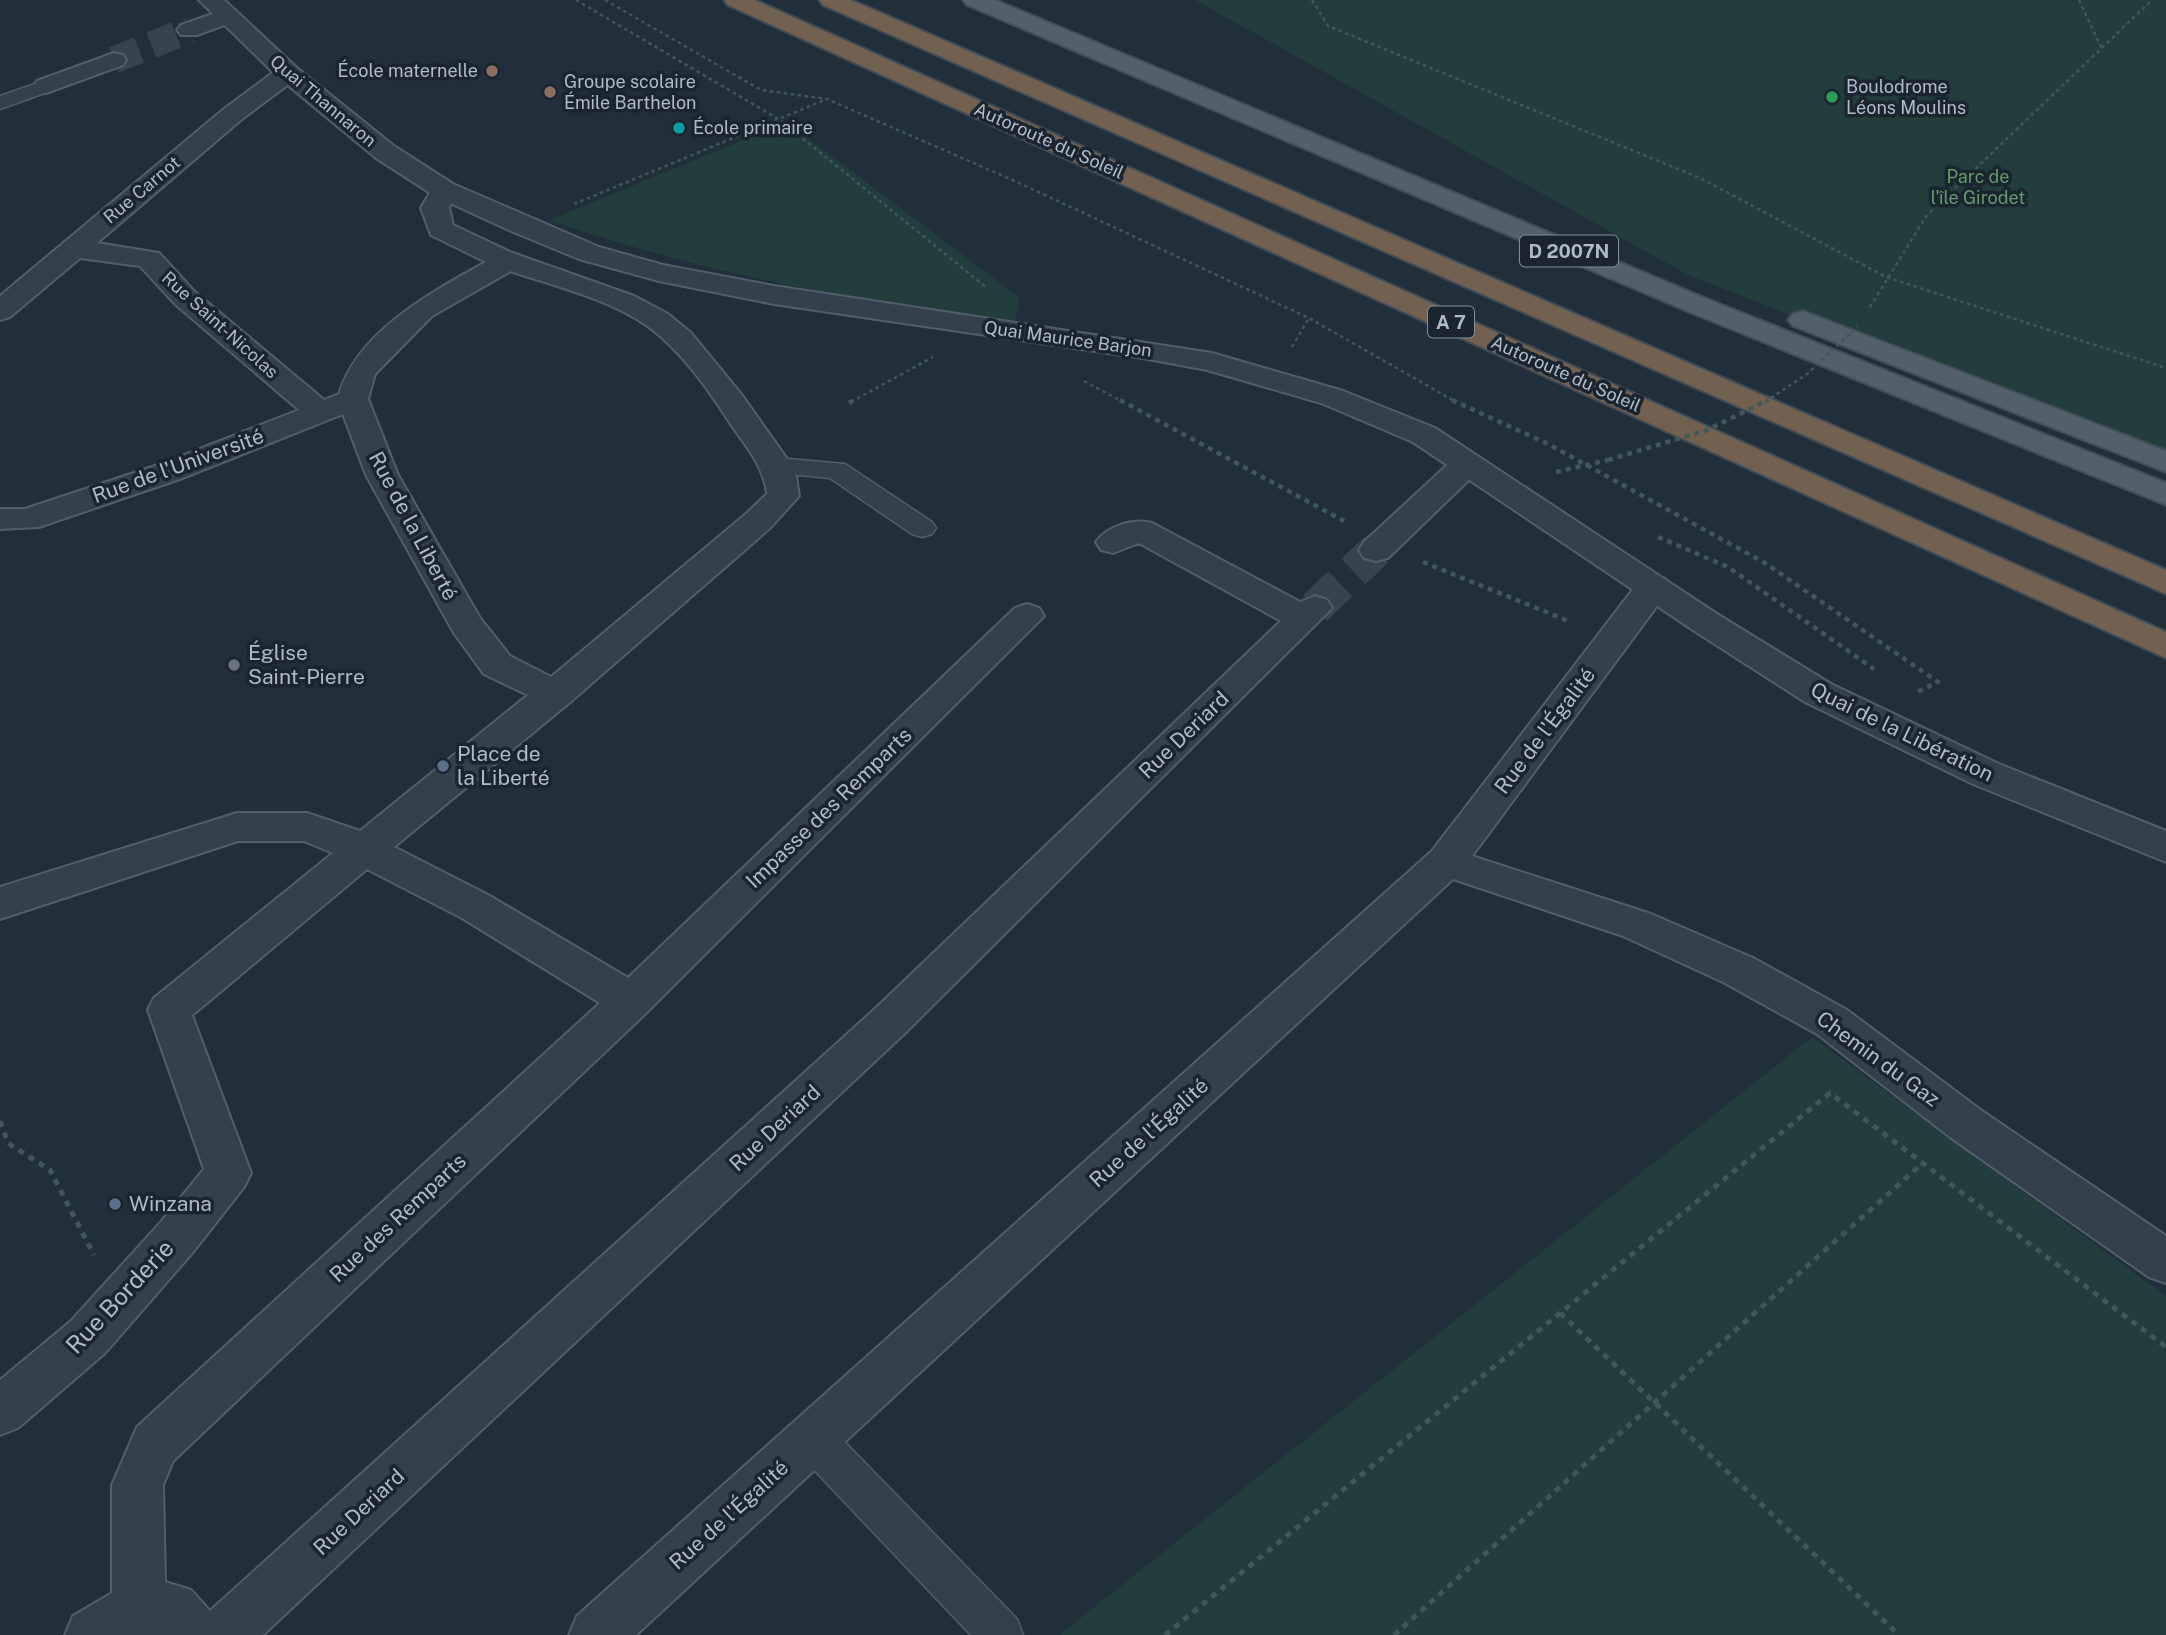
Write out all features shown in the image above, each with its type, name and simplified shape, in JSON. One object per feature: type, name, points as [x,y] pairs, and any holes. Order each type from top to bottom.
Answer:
[{"type":"highway","name":"Autoroute du Soleil","points":[[736,0],[2166,646]]},
{"type":"highway","name":"Autoroute du Soleil","points":[[831,0],[2166,583]]},
{"type":"main road","name":"D 2007N","points":[[975,0],[1697,305],[2166,495]]},
{"type":"main road","name":"D 2007N","points":[[1029,0],[1675,269],[2166,462]]},
{"type":"street","points":[[190,30],[219,8]]},
{"type":"street","name":"Quai Thannaron","points":[[219,8],[288,73],[384,152],[444,190]]},
{"type":"street","points":[[46,86],[114,60]]},
{"type":"street","name":"Rue Carnot","points":[[0,311],[233,114],[288,73]]},
{"type":"street","points":[[362,848],[556,694],[758,521],[783,496],[783,481],[777,466],[738,412],[682,343],[659,320],[540,269],[508,261],[441,229],[435,208],[444,190]]},
{"type":"street","name":"Quai Maurice Barjon","points":[[444,190],[589,253],[659,273],[985,328],[1143,349],[1274,378],[1332,397],[1424,435],[1653,587]]},
{"type":"street","name":"Rue Saint-Nicolas","points":[[72,248],[149,259],[185,298],[320,412]]},
{"type":"street","points":[[353,399],[361,371],[422,310],[508,261]]},
{"type":"street","name":"Rue de l'Université","points":[[0,519],[27,520],[172,471],[353,399]]},
{"type":"street","name":"Rue de la Liberté","points":[[353,399],[382,475],[466,625],[497,665],[556,694]]},
{"type":"street","points":[[1380,546],[1468,464]]},
{"type":"street","name":"Rue Deriard","points":[[225,1635],[881,1029],[1309,614],[1140,530],[1113,542]]},
{"type":"street","name":"Rue de l'Égalité","points":[[596,1635],[1446,862],[1653,587]]},
{"type":"street","name":"Quai de la Libération","points":[[1653,587],[1818,693],[1986,775],[2166,847]]},
{"type":"street","name":"Impasse des Remparts","points":[[631,1001],[1027,616]]},
{"type":"street","points":[[16,898],[237,827],[307,827],[362,848],[476,907],[631,1001]]},
{"type":"street","name":"Rue Borderie","points":[[0,1412],[88,1337],[228,1173],[169,1010],[362,848]]},
{"type":"street","name":"Chemin du Gaz","points":[[1446,862],[1637,925],[1738,970],[1832,1022],[1966,1124],[2166,1262]]},
{"type":"street","name":"Rue des Remparts","points":[[138,1608],[140,1570],[137,1485],[155,1444],[631,1001]]},
{"type":"street","points":[[92,1635],[138,1608],[172,1609],[196,1635]]},
{"type":"lane","points":[[0,103],[46,86]]},
{"type":"lane","points":[[777,466],[836,470],[922,528]]},
{"type":"lane","points":[[813,1439],[1001,1635]]},
{"type":"path","points":[[576,0],[780,120],[990,291],[985,328],[849,403]]},
{"type":"path","points":[[605,0],[761,90],[827,99],[1017,182],[1309,318],[1449,399],[1548,444],[1765,563],[1938,682],[1911,695]]},
{"type":"path","points":[[1312,0],[1328,26],[1700,178],[1885,277],[2166,368]]},
{"type":"path","points":[[2079,0],[2102,49]]},
{"type":"path","points":[[1867,311],[1885,277],[1927,215],[2152,0]]},
{"type":"path","points":[[521,225],[827,99]]},
{"type":"path","points":[[1551,473],[1669,446],[1734,419],[1797,381],[1859,324]]},
{"type":"path","points":[[1082,380],[1380,546],[1614,640]]},
{"type":"path","points":[[1652,534],[1728,567],[1877,671]]},
{"type":"path","points":[[1165,1635],[1829,1093],[2166,1347]]},
{"type":"path","points":[[0,1121],[8,1143],[50,1170],[118,1303]]},
{"type":"path","points":[[1394,1635],[1932,1155]]},
{"type":"path","points":[[1560,1313],[1899,1635]]},
{"type":"green space","name":"Parc de l'île Girodet","points":[[1195,0],[2166,0],[2166,462],[1688,275]]},
{"type":"green space","points":[[787,122],[1020,298],[1015,321],[897,305],[779,283],[663,255],[549,220]]},
{"type":"green space","points":[[1812,1037],[2166,1296],[2166,1635],[1059,1635]]},
{"type":"tunnel","points":[[114,60],[189,30]]},
{"type":"tunnel","points":[[1315,608],[1376,550]]},
{"type":"place","name":"École maternelle","points":[[492,71]]},
{"type":"place","name":"Groupe scolaire Émile Barthelon","points":[[550,92]]},
{"type":"place","name":"Boulodrome Léons Moulins","points":[[1832,97]]},
{"type":"place","name":"École primaire","points":[[679,128]]},
{"type":"place","name":"Église Saint-Pierre","points":[[234,665]]},
{"type":"place","name":"Place de la Liberté","points":[[443,766]]},
{"type":"place","name":"Winzana","points":[[115,1204]]}]
